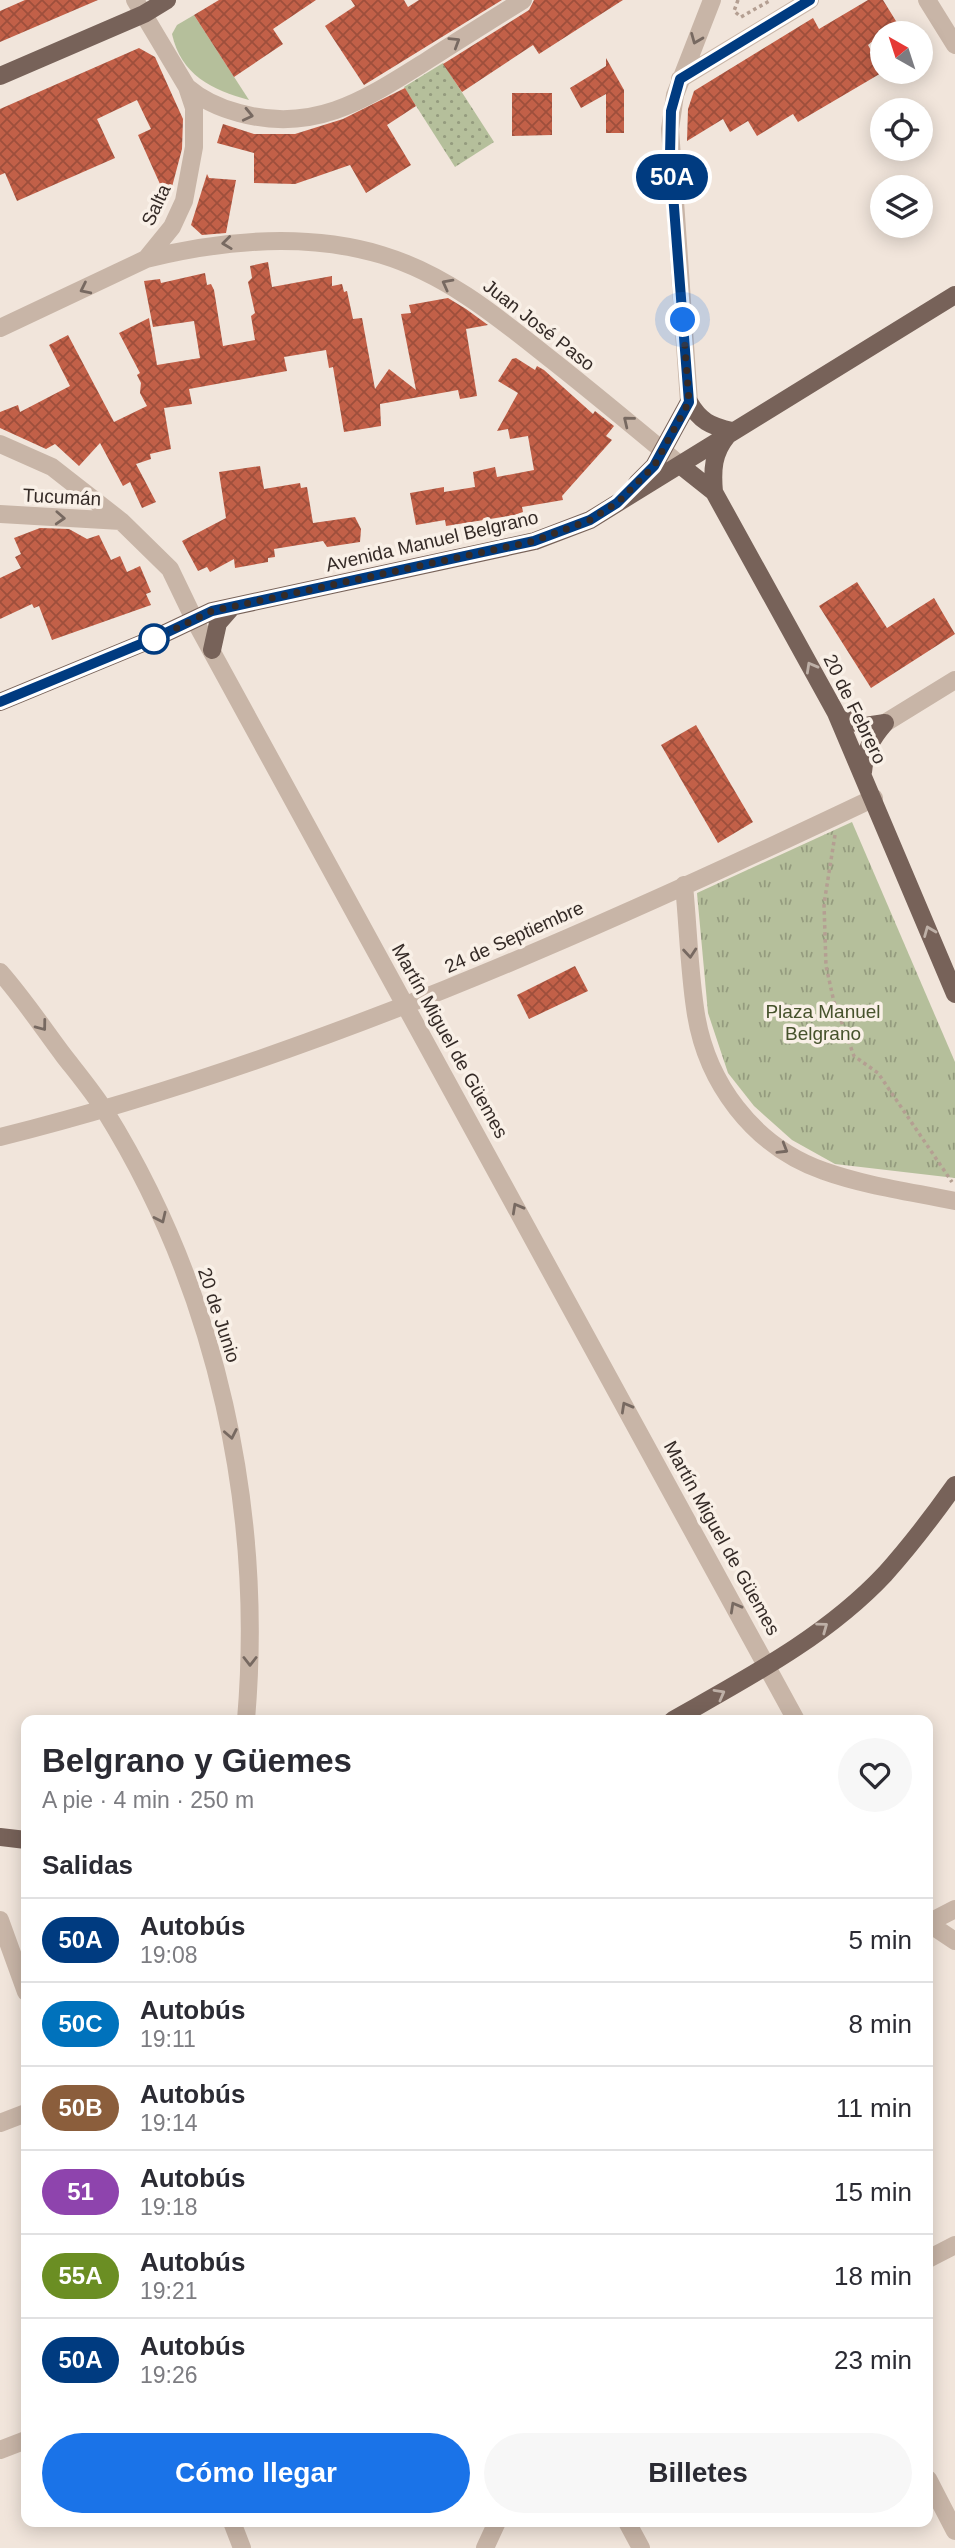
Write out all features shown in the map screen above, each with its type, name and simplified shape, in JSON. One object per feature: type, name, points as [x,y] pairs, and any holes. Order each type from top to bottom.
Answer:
[{"type":"main road","points":[[0,76],[140,7],[167,0]]},
{"type":"main road","name":"Avenida Manuel Belgrano","points":[[0,702],[195,621],[212,611],[534,541],[590,520],[955,295]]},
{"type":"main road","points":[[689,402],[699,419],[713,427],[732,431],[719,447],[713,464],[713,492]]},
{"type":"main road","points":[[617,503],[654,466],[689,402]]},
{"type":"main road","name":"20 de Febrero","points":[[680,466],[713,492],[837,715],[955,994]]},
{"type":"main road","points":[[212,650],[218,623],[232,607]]},
{"type":"main road","points":[[837,715],[865,726],[885,723]]},
{"type":"main road","points":[[863,772],[865,753],[871,739],[885,723]]},
{"type":"main road","points":[[682,1715],[768,1667],[836,1618],[883,1575],[955,1485]]},
{"type":"main road","points":[[0,1837],[21,1839]]},
{"type":"street","points":[[187,87],[209,102],[253,117],[294,120],[315,117],[361,101],[523,0]]},
{"type":"street","points":[[689,402],[670,155],[671,111],[680,79],[712,0]]},
{"type":"street","points":[[680,79],[810,0]]},
{"type":"street","points":[[927,0],[955,45]]},
{"type":"street","name":"Salta","points":[[0,328],[146,260],[172,227],[184,201],[191,174],[194,108],[187,87],[140,7]]},
{"type":"street","name":"Juan José Paso","points":[[146,260],[235,242],[285,241],[343,246],[382,255],[450,285],[491,310],[680,466]]},
{"type":"street","name":"Martín Miguel de Güemes","points":[[0,444],[52,467],[121,521],[170,569],[195,621],[793,1715]]},
{"type":"street","name":"Tucumán","points":[[0,514],[121,521]]},
{"type":"street","points":[[885,723],[955,680]]},
{"type":"street","name":"24 de Septiembre","points":[[0,1137],[105,1111],[251,1063],[407,1006],[684,885],[874,798]]},
{"type":"street","points":[[684,885],[695,1010],[712,1070],[735,1110],[778,1147],[823,1171],[955,1201]]},
{"type":"street","name":"20 de Junio","points":[[0,972],[105,1111],[163,1220],[202,1325],[225,1405],[237,1465],[248,1557],[251,1666],[246,1715]]},
{"type":"street","points":[[933,1920],[955,1909]]},
{"type":"street","points":[[0,1920],[21,1978]]},
{"type":"street","points":[[933,1926],[955,1941]]},
{"type":"street","points":[[0,2123],[21,2115]]},
{"type":"street","points":[[933,2256],[955,2245]]},
{"type":"street","points":[[0,2450],[21,2442]]},
{"type":"street","points":[[933,2489],[955,2531]]},
{"type":"street","points":[[234,2527],[242,2548]]},
{"type":"street","points":[[485,2548],[495,2527]]},
{"type":"street","points":[[630,2527],[641,2548]]},
{"type":"path","points":[[738,0],[734,11],[741,17],[771,0]]},
{"type":"path","points":[[838,816],[824,904],[826,966],[834,1002],[854,1056],[878,1073],[947,1171],[955,1189]]},
{"type":"green space","points":[[194,15],[249,100],[211,86],[200,79],[183,60],[172,34],[177,25]]},
{"type":"green space","points":[[443,63],[494,142],[455,167],[404,87]]},
{"type":"green space","name":"Plaza Manuel Belgrano","points":[[852,822],[955,1062],[955,1178],[835,1164],[792,1140],[754,1106],[728,1073],[708,1013],[697,893]]},
{"type":"building","points":[[25,0],[98,0],[0,42],[0,11]]},
{"type":"building","points":[[219,0],[316,0],[273,29],[283,44],[234,77],[194,15]]},
{"type":"building","points":[[351,0],[404,0],[408,7],[419,0],[502,0],[364,85],[325,26],[355,6]]},
{"type":"building","points":[[534,0],[623,0],[539,54],[533,45],[462,92],[443,64],[529,10]]},
{"type":"building","points":[[868,0],[883,0],[896,21],[870,21],[870,80],[798,122],[793,114],[757,136],[748,121],[730,132],[723,119],[687,141],[688,109],[694,91],[813,18],[819,29]]},
{"type":"building","points":[[139,48],[155,57],[183,119],[182,149],[168,202],[138,135],[151,129],[137,100],[97,119],[115,158],[17,201],[5,173],[0,175],[0,109]]},
{"type":"building","points":[[606,58],[624,90],[624,133],[606,133],[606,94],[581,108],[570,88],[606,66]]},
{"type":"building","points":[[405,88],[416,106],[387,125],[411,165],[366,193],[350,165],[295,184],[254,183],[254,153],[217,143],[223,124],[254,134],[295,134],[343,119]]},
{"type":"building","points":[[512,93],[552,93],[552,135],[512,136]]},
{"type":"building","points":[[207,174],[209,178],[236,180],[226,233],[202,235],[191,225]]},
{"type":"building","points":[[268,262],[272,287],[332,276],[332,286],[342,284],[344,292],[347,291],[353,319],[362,318],[375,389],[389,369],[416,390],[401,314],[411,313],[409,305],[448,298],[466,309],[488,325],[466,329],[477,396],[460,399],[458,390],[380,404],[381,426],[344,432],[333,367],[329,368],[326,350],[284,357],[287,371],[189,389],[192,404],[164,408],[171,449],[150,454],[151,459],[136,464],[156,502],[142,508],[130,482],[123,486],[100,443],[79,466],[55,444],[46,449],[0,428],[0,412],[18,405],[20,412],[70,386],[49,345],[68,335],[114,422],[147,406],[140,393],[141,383],[137,375],[140,373],[119,333],[149,318],[157,365],[200,358],[194,321],[153,327],[144,281],[160,279],[161,283],[205,273],[207,285],[211,284],[214,290],[223,346],[255,340],[251,316],[255,313],[248,282],[252,278],[250,266]]},
{"type":"building","points":[[516,358],[535,370],[537,366],[544,370],[593,414],[595,411],[614,426],[606,436],[612,440],[562,496],[563,500],[522,507],[523,512],[514,515],[446,526],[445,520],[416,525],[410,493],[444,487],[444,492],[475,487],[473,472],[495,467],[497,477],[534,470],[528,436],[510,439],[508,429],[497,431],[518,393],[498,381],[512,359]]},
{"type":"building","points":[[260,466],[264,489],[300,483],[301,488],[307,487],[313,523],[355,517],[361,529],[360,542],[327,547],[323,541],[274,549],[275,557],[268,558],[268,562],[235,568],[234,559],[210,572],[207,567],[198,571],[182,541],[226,518],[219,472]]},
{"type":"building","points":[[40,528],[69,529],[87,539],[99,535],[111,560],[120,556],[127,572],[140,566],[151,592],[146,594],[151,605],[52,640],[39,606],[34,608],[32,604],[0,619],[0,578],[21,568],[15,557],[21,554],[14,538]]},
{"type":"building","points":[[857,582],[887,628],[934,598],[955,634],[871,688],[819,606]]},
{"type":"building","points":[[696,725],[753,822],[718,843],[661,745]]},
{"type":"building","points":[[575,966],[588,991],[529,1019],[517,995]]},
{"type":"bus line","name":"50A","points":[[0,702],[195,621],[212,611],[534,541],[590,520],[617,503],[654,466],[689,402],[670,155],[671,111],[680,79],[810,0]]},
{"type":"route","points":[[154,639],[212,611],[534,541],[590,520],[617,503],[654,466],[689,402],[683,320]]}]
